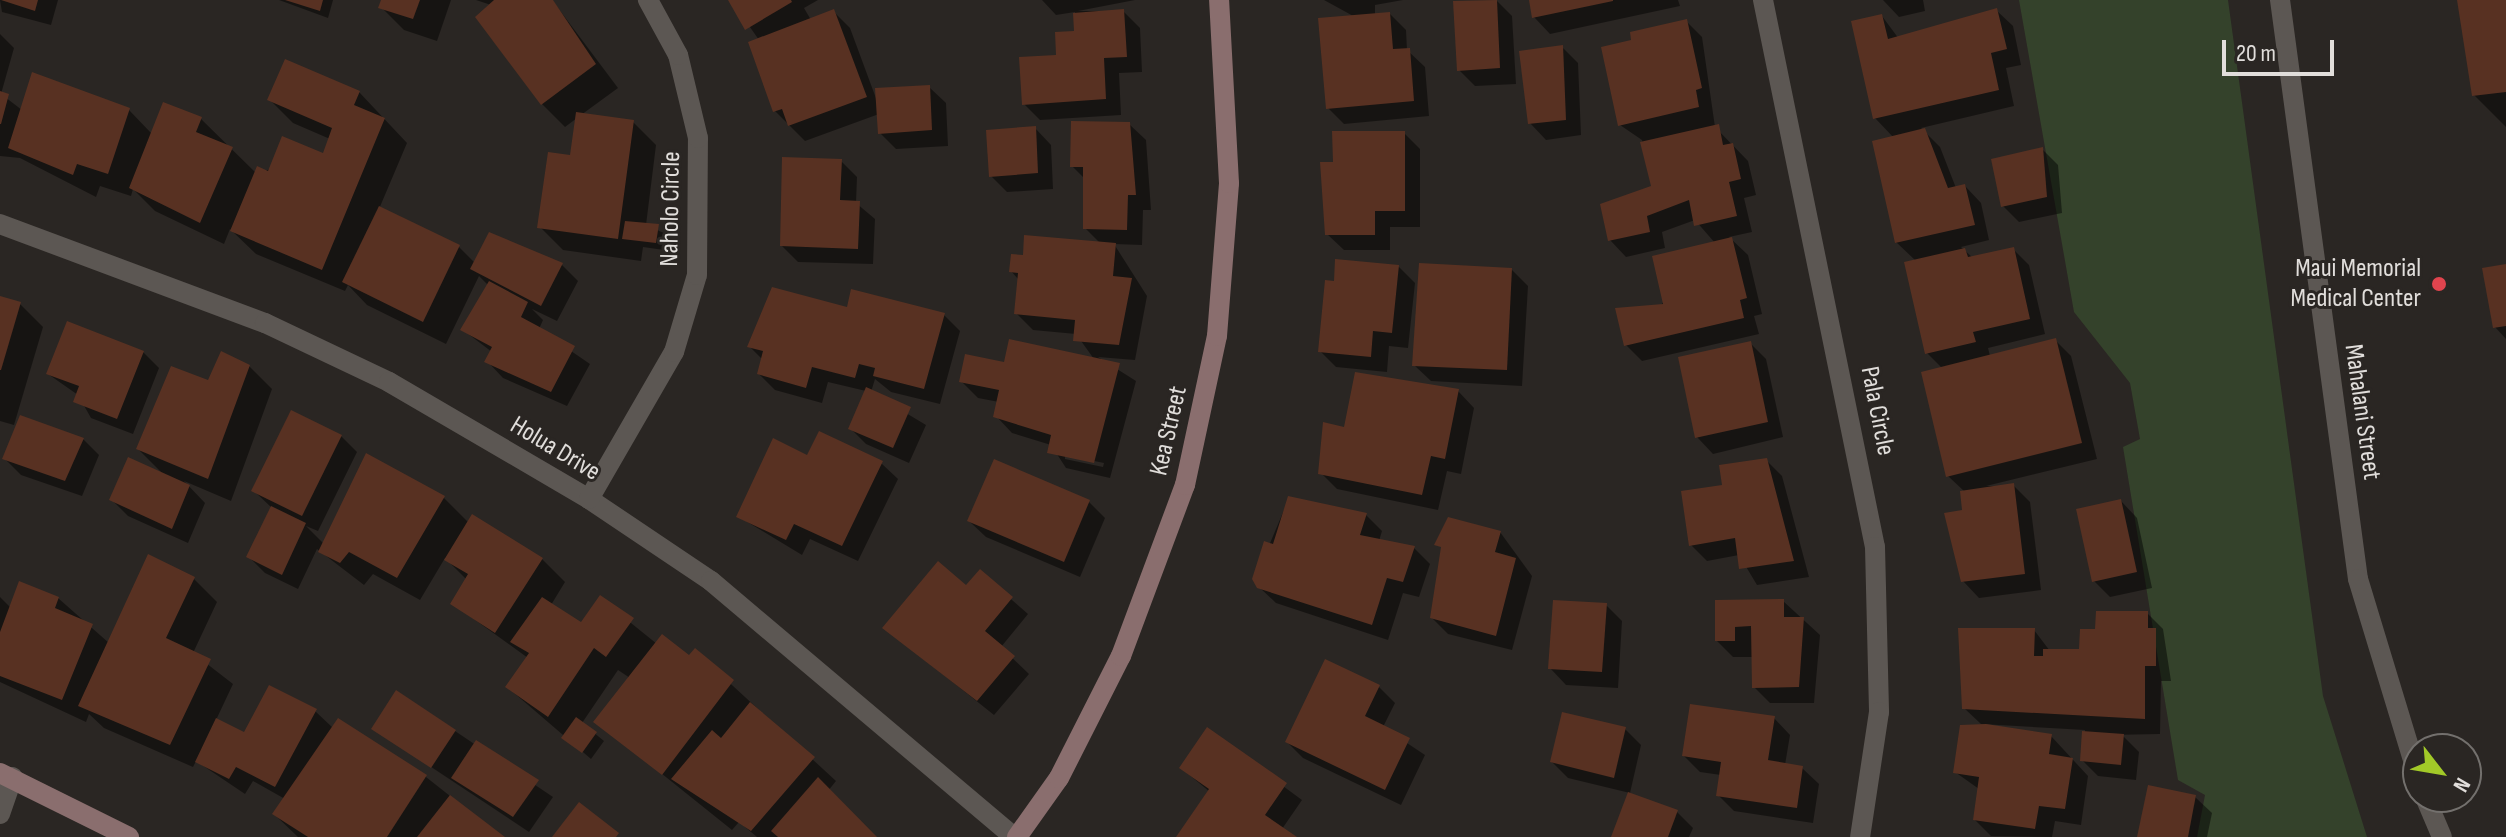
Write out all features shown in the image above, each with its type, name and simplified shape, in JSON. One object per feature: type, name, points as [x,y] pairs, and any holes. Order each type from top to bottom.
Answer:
[{"type":"street","name":"Naholo Circle","points":[[589,499],[674,352],[697,275],[698,138],[678,55],[648,0]]},
{"type":"street","name":"Kea Street","points":[[1016,837],[1059,778],[1121,656],[1185,485],[1217,336],[1229,183],[1219,0]]},
{"type":"street","name":"Pala Circle","points":[[1763,0],[1875,547],[1879,712],[1860,837]]},
{"type":"street","name":"Mahalani Street","points":[[2280,0],[2358,579],[2405,733]]},
{"type":"street","name":"Holua Drive","points":[[0,224],[265,323],[389,382],[589,499],[711,581],[1016,837]]},
{"type":"street","points":[[0,814],[7,775],[129,837]]},
{"type":"street","points":[[2432,813],[2442,837]]},
{"type":"green space","points":[[2019,0],[2228,0],[2323,696],[2367,837],[2197,837],[2205,795],[2178,780],[2123,447],[2140,439],[2130,383],[2074,312]]},
{"type":"building","points":[[1,0],[38,0],[35,11]]},
{"type":"building","points":[[285,0],[323,0],[320,11]]},
{"type":"building","points":[[381,0],[420,0],[413,19],[378,8]]},
{"type":"building","points":[[494,0],[553,0],[596,64],[541,105],[475,17]]},
{"type":"building","points":[[728,0],[791,0],[792,2],[745,30]]},
{"type":"building","points":[[1497,0],[1500,68],[1457,71],[1453,1]]},
{"type":"building","points":[[1529,0],[1613,0],[1613,1],[1532,18]]},
{"type":"building","points":[[2457,0],[2506,0],[2506,92],[2472,96]]},
{"type":"building","points":[[1997,8],[2007,49],[1991,53],[1999,90],[1873,119],[1851,21],[1882,14],[1888,39]]},
{"type":"building","points":[[834,9],[867,97],[788,126],[782,109],[773,112],[748,42]]},
{"type":"building","points":[[1124,9],[1127,57],[1104,58],[1106,99],[1022,105],[1019,57],[1056,55],[1055,32],[1074,31],[1073,13]]},
{"type":"building","points":[[1390,12],[1393,49],[1410,48],[1414,101],[1326,109],[1318,18]]},
{"type":"building","points":[[1687,19],[1702,88],[1696,90],[1699,107],[1618,126],[1601,47],[1631,40],[1630,32]]},
{"type":"building","points":[[1563,45],[1566,120],[1528,124],[1519,51]]},
{"type":"building","points":[[285,59],[360,91],[354,105],[385,118],[322,270],[230,231],[257,166],[268,171],[282,136],[323,153],[332,128],[267,100]]},
{"type":"building","points":[[32,72],[130,108],[108,174],[77,164],[73,175],[8,148]]},
{"type":"building","points":[[930,85],[932,130],[878,134],[875,88]]},
{"type":"building","points":[[0,91],[9,94],[1,124],[0,124]]},
{"type":"building","points":[[163,102],[202,117],[196,132],[233,147],[200,223],[129,188]]},
{"type":"building","points":[[576,112],[634,120],[618,239],[537,228],[548,152],[570,155]]},
{"type":"building","points":[[1071,121],[1130,122],[1136,195],[1128,195],[1127,230],[1083,229],[1083,167],[1070,167]]},
{"type":"building","points":[[1719,124],[1723,145],[1733,143],[1741,179],[1729,182],[1737,216],[1694,226],[1689,200],[1647,216],[1650,232],[1608,241],[1600,204],[1651,186],[1640,142]]},
{"type":"building","points":[[1036,126],[1038,173],[989,177],[986,130]]},
{"type":"building","points":[[1925,128],[1948,188],[1965,184],[1975,225],[1895,243],[1872,141]]},
{"type":"building","points":[[1332,131],[1405,131],[1405,211],[1375,211],[1375,235],[1325,235],[1320,162],[1333,162]]},
{"type":"building","points":[[2043,147],[2047,197],[2001,207],[1991,159]]},
{"type":"building","points":[[782,157],[842,159],[840,200],[860,201],[858,249],[780,246]]},
{"type":"building","points":[[379,206],[460,245],[423,322],[342,282]]},
{"type":"building","points":[[625,221],[659,224],[656,243],[622,239]]},
{"type":"building","points":[[489,232],[563,263],[541,306],[470,269]]},
{"type":"building","points":[[1024,235],[1116,243],[1113,276],[1132,278],[1119,345],[1073,341],[1075,320],[1014,314],[1018,273],[1009,272],[1011,254],[1023,255]]},
{"type":"building","points":[[1732,237],[1747,298],[1740,300],[1744,318],[1624,346],[1615,308],[1663,304],[1652,256]]},
{"type":"building","points":[[2014,247],[2030,319],[1973,332],[1976,342],[1925,354],[1904,262],[1965,248],[1968,257]]},
{"type":"building","points":[[1335,259],[1399,265],[1392,333],[1373,331],[1371,357],[1318,352],[1325,280],[1334,281]]},
{"type":"building","points":[[1419,263],[1512,268],[1507,370],[1412,366]]},
{"type":"building","name":"Maui Memorial Medical Center","points":[[2506,264],[2506,326],[2493,328],[2482,268]]},
{"type":"building","points":[[489,281],[528,302],[521,317],[575,346],[551,392],[484,362],[492,347],[460,330]]},
{"type":"building","points":[[772,287],[847,307],[851,289],[945,313],[924,389],[873,376],[875,368],[859,364],[855,378],[812,367],[806,388],[757,374],[763,351],[747,347]]},
{"type":"building","points":[[0,296],[21,302],[1,370],[0,370]]},
{"type":"building","points":[[67,321],[144,351],[117,419],[73,402],[79,386],[46,374]]},
{"type":"building","points":[[2056,338],[2082,443],[1946,477],[1921,372]]},
{"type":"building","points":[[1009,339],[1120,363],[1094,463],[1047,453],[1051,435],[993,417],[999,390],[959,382],[965,354],[1004,362]]},
{"type":"building","points":[[1751,341],[1768,422],[1695,438],[1678,357]]},
{"type":"building","points":[[221,351],[250,365],[208,479],[136,449],[171,366],[208,380]]},
{"type":"building","points":[[1355,372],[1459,389],[1445,459],[1431,456],[1422,495],[1318,474],[1323,422],[1344,427]]},
{"type":"building","points":[[866,387],[911,407],[893,448],[848,429]]},
{"type":"building","points":[[291,410],[342,435],[302,516],[251,491]]},
{"type":"building","points":[[20,415],[84,438],[65,481],[2,459]]},
{"type":"building","points":[[819,431],[883,461],[842,546],[794,524],[786,540],[736,517],[773,438],[807,455]]},
{"type":"building","points":[[366,453],[445,496],[397,578],[349,552],[340,563],[318,552]]},
{"type":"building","points":[[128,457],[190,485],[172,529],[109,500]]},
{"type":"building","points":[[1767,458],[1794,561],[1739,569],[1735,538],[1689,546],[1681,491],[1722,485],[1719,465]]},
{"type":"building","points":[[994,459],[1090,500],[1064,562],[967,521]]},
{"type":"building","points":[[2014,483],[2025,574],[1961,582],[1944,513],[1962,510],[1960,491]]},
{"type":"building","points":[[1288,496],[1367,513],[1360,535],[1415,546],[1403,582],[1387,578],[1372,625],[1257,588],[1252,579],[1264,541],[1273,544]]},
{"type":"building","points":[[2121,499],[2137,572],[2092,582],[2076,509]]},
{"type":"building","points":[[271,506],[306,523],[282,575],[246,557]]},
{"type":"building","points":[[472,514],[543,558],[495,633],[450,604],[468,574],[444,560]]},
{"type":"building","points":[[1448,517],[1501,531],[1495,552],[1516,558],[1496,636],[1430,618],[1441,547],[1434,545]]},
{"type":"building","points":[[148,554],[195,577],[166,638],[211,659],[170,745],[78,706]]},
{"type":"building","points":[[938,561],[966,585],[980,569],[1013,597],[985,631],[1015,656],[977,701],[882,628]]},
{"type":"building","points":[[19,581],[59,597],[55,608],[93,624],[62,700],[0,676],[0,632]]},
{"type":"building","points":[[600,595],[634,618],[606,657],[594,648],[548,717],[505,687],[529,653],[510,642],[542,597],[581,622]]},
{"type":"building","points":[[1784,599],[1784,617],[1804,617],[1799,687],[1752,688],[1751,626],[1735,627],[1735,641],[1715,641],[1715,600]]},
{"type":"building","points":[[1553,600],[1607,603],[1602,672],[1548,669]]},
{"type":"building","points":[[2096,611],[2148,611],[2148,628],[2156,628],[2156,666],[2145,666],[2145,719],[1962,709],[1958,628],[2035,628],[2034,656],[2043,656],[2043,649],[2079,649],[2080,629],[2095,629]]},
{"type":"building","points":[[662,634],[689,655],[695,648],[734,680],[662,775],[593,722]]},
{"type":"building","points":[[1325,659],[1380,685],[1365,716],[1410,738],[1385,790],[1285,742]]},
{"type":"building","points":[[269,685],[317,709],[275,787],[236,767],[229,779],[195,762],[216,718],[244,732]]},
{"type":"building","points":[[396,690],[456,730],[431,768],[371,729]]},
{"type":"building","points":[[750,702],[815,757],[751,831],[671,779],[712,730],[721,738]]},
{"type":"building","points":[[1690,704],[1775,716],[1768,760],[1803,766],[1797,808],[1716,796],[1721,762],[1682,756]]},
{"type":"building","points":[[1562,712],[1626,727],[1614,778],[1550,762]]},
{"type":"building","points":[[576,717],[597,732],[582,753],[561,738]]},
{"type":"building","points":[[338,718],[427,775],[387,837],[308,837],[272,814]]},
{"type":"building","points":[[1986,724],[2052,734],[2049,754],[2073,758],[2065,809],[2039,806],[2035,829],[1973,820],[1979,777],[1953,773],[1960,725]]},
{"type":"building","points":[[1207,727],[1287,783],[1265,815],[1297,837],[1176,837],[1209,789],[1179,768]]},
{"type":"building","points":[[2082,731],[2124,734],[2121,765],[2080,761]]},
{"type":"building","points":[[476,740],[539,780],[513,817],[451,778]]},
{"type":"building","points":[[818,777],[877,837],[778,837],[771,831]]},
{"type":"building","points":[[2148,785],[2196,795],[2188,837],[2137,837]]},
{"type":"building","points":[[1628,792],[1678,810],[1668,837],[1611,837]]},
{"type":"building","points":[[450,795],[505,837],[417,837]]},
{"type":"building","points":[[579,802],[619,833],[616,837],[552,837]]},
{"type":"place","name":"Maui Memorial Medical Center","points":[[2439,284]]}]
